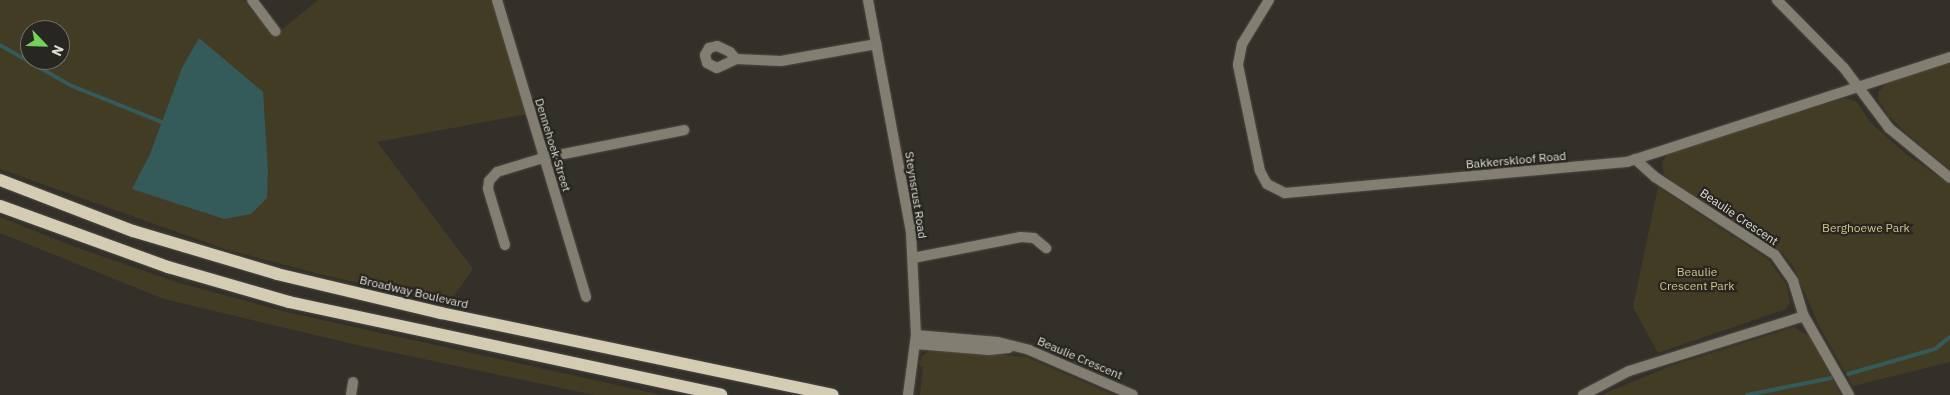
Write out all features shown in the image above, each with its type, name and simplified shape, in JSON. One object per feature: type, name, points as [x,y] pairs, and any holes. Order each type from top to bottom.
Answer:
[{"type":"main road","name":"Broadway Boulevard","points":[[0,180],[133,231],[268,272],[441,313],[832,395]]},
{"type":"main road","points":[[0,206],[168,267],[289,302],[721,395]]},
{"type":"street","points":[[252,0],[275,31]]},
{"type":"street","name":"Dennehoek Street","points":[[497,0],[586,298]]},
{"type":"street","name":"Steynsrust Road","points":[[868,0],[904,186],[913,258],[916,339],[908,395]]},
{"type":"street","name":"Bakkerskloof Road","points":[[1269,0],[1242,44],[1238,65],[1260,171],[1266,184],[1275,191],[1305,192],[1635,159],[1950,57]]},
{"type":"street","points":[[1777,0],[1844,68],[1888,128],[1950,178]]},
{"type":"street","points":[[736,60],[780,61],[876,44]]},
{"type":"street","points":[[505,245],[488,189],[489,181],[497,172],[543,158],[684,130]]},
{"type":"street","name":"Beaulie Crescent","points":[[1635,159],[1655,178],[1775,255],[1794,281],[1804,316],[1849,395]]},
{"type":"street","points":[[913,258],[1021,237],[1034,238],[1046,248]]},
{"type":"street","points":[[1583,395],[1629,371],[1804,316]]},
{"type":"street","name":"Beaulie Crescent","points":[[916,339],[998,342],[1045,354],[1133,395]]},
{"type":"street","points":[[351,395],[353,382]]},
{"type":"green space","points":[[0,0],[244,0],[273,37],[318,0],[492,0],[527,114],[377,142],[473,269],[449,303],[323,275],[225,249],[0,169]]},
{"type":"green space","points":[[1948,63],[1950,65],[1950,169],[1907,134],[1888,115],[1878,99],[1879,91],[1887,83]]},
{"type":"green space","name":"Berghoewe Park","points":[[1845,98],[1857,102],[1870,122],[1905,153],[1950,185],[1950,362],[1853,386],[1818,324],[1794,268],[1782,252],[1671,180],[1664,174],[1662,162],[1670,152]]},
{"type":"green space","name":"Beaulie Crescent Park","points":[[1658,187],[1769,260],[1787,286],[1790,302],[1786,309],[1658,353],[1633,307]]},
{"type":"green space","points":[[0,217],[75,247],[176,282],[286,312],[662,395],[594,395],[357,345],[164,299],[0,233]]},
{"type":"green space","points":[[1794,327],[1810,337],[1841,395],[1601,395],[1673,365]]},
{"type":"green space","points":[[932,349],[1026,357],[1114,395],[920,395],[923,367],[920,366],[921,357]]},
{"type":"water","points":[[199,38],[263,92],[268,169],[267,198],[251,214],[224,219],[132,189],[150,154],[182,68]]},
{"type":"waterway","points":[[0,45],[72,86],[162,122]]},
{"type":"waterway","points":[[1848,374],[1935,349],[1950,337]]},
{"type":"waterway","points":[[1747,395],[1831,378]]}]
